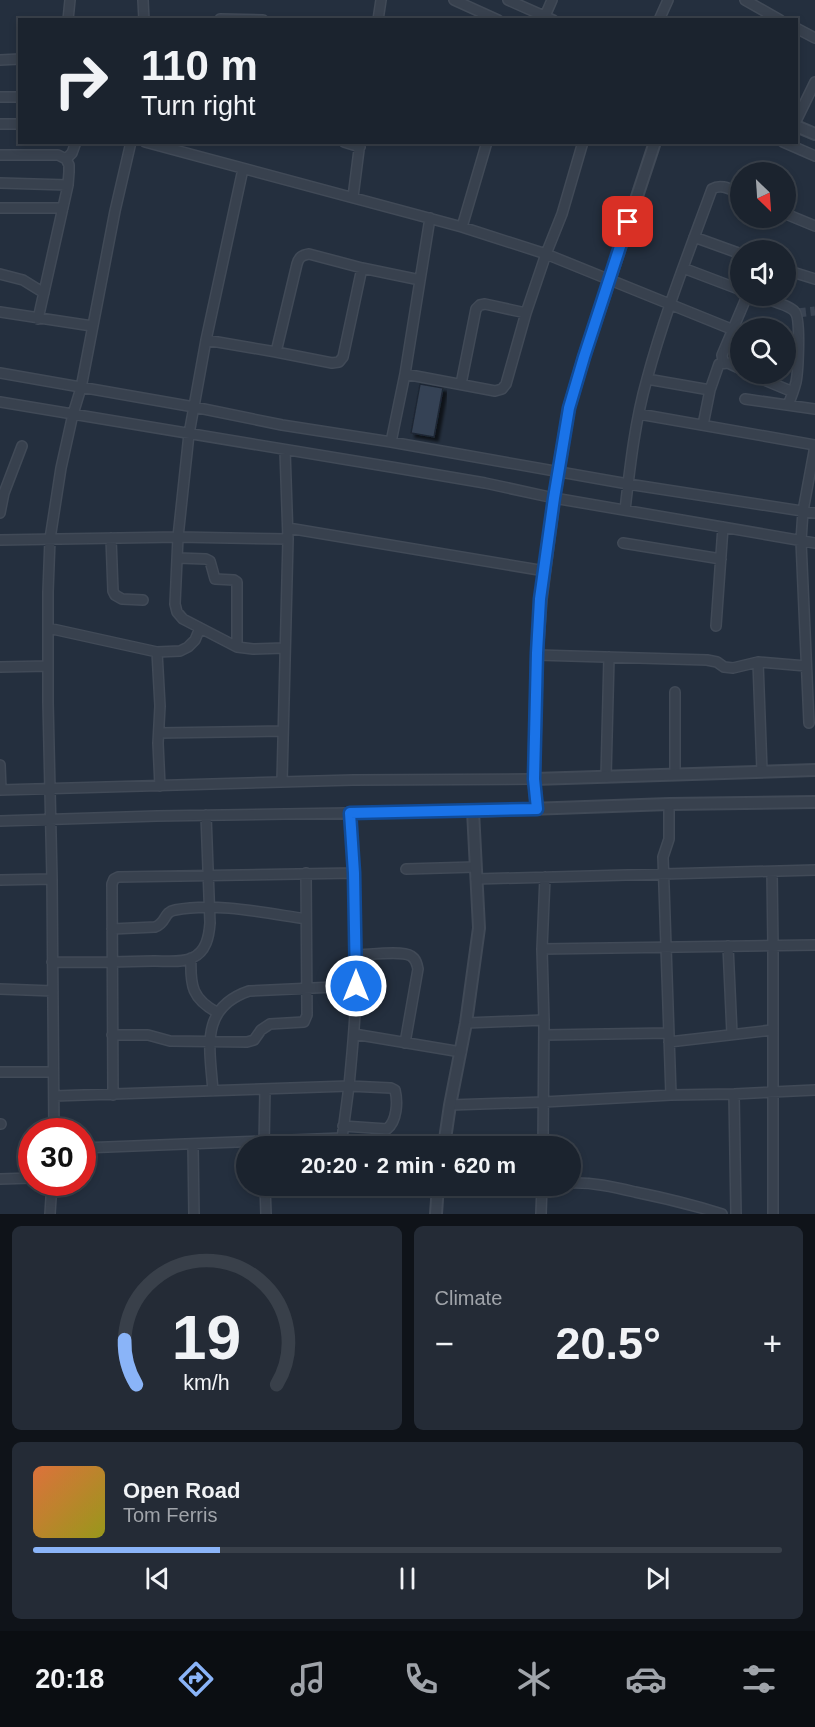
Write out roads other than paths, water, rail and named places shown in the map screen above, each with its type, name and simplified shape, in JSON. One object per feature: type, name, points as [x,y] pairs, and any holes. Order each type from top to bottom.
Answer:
[{"type":"street","points":[[68,18],[70,0]]},
{"type":"street","points":[[143,0],[144,18]]},
{"type":"street","points":[[378,18],[381,0]]},
{"type":"street","points":[[454,0],[494,18]]},
{"type":"street","points":[[508,0],[549,18],[552,0]]},
{"type":"street","points":[[660,18],[668,0]]},
{"type":"street","points":[[745,0],[776,18]]},
{"type":"street","points":[[798,29],[815,38]]},
{"type":"street","points":[[0,60],[18,59]]},
{"type":"street","points":[[798,117],[815,82]]},
{"type":"street","points":[[0,97],[18,97]]},
{"type":"street","points":[[0,124],[18,124]]},
{"type":"street","points":[[798,127],[815,134]]},
{"type":"street","points":[[66,159],[72,153],[74,144]]},
{"type":"street","points":[[54,1118],[48,666],[50,539],[61,468],[81,388],[131,144]]},
{"type":"street","points":[[152,144],[462,227],[546,254],[730,328]]},
{"type":"street","points":[[462,227],[486,144]]},
{"type":"street","points":[[405,374],[495,391],[502,389],[506,384],[526,313],[562,214],[582,144]]},
{"type":"street","points":[[537,809],[534,779],[540,599],[569,408],[654,144]]},
{"type":"street","points":[[788,144],[815,156]]},
{"type":"street","points":[[353,197],[360,145]]},
{"type":"street","points":[[0,155],[58,155],[66,159],[69,165],[68,185],[38,319]]},
{"type":"street","points":[[243,169],[206,340],[189,434],[178,537],[175,604],[177,612],[183,619],[237,647],[284,648]]},
{"type":"street","points":[[0,183],[68,185]]},
{"type":"street","points":[[625,510],[639,414],[647,379],[683,268],[712,189],[722,186],[730,189]]},
{"type":"street","points":[[0,208],[63,208]]},
{"type":"street","points":[[391,442],[405,374],[430,218]]},
{"type":"street","points":[[796,218],[815,226]]},
{"type":"street","points":[[694,237],[730,250]]},
{"type":"street","points":[[276,352],[299,259],[303,255],[309,254],[420,280]]},
{"type":"street","points":[[206,340],[332,363],[339,362],[343,357],[362,268]]},
{"type":"street","points":[[683,268],[730,286]]},
{"type":"street","points":[[796,273],[815,279]]},
{"type":"street","points":[[0,274],[23,280],[44,293]]},
{"type":"street","points":[[461,384],[476,309],[485,304],[526,313]]},
{"type":"street","points":[[784,306],[797,313],[799,322],[798,373],[788,405]]},
{"type":"street","points":[[0,312],[92,326]]},
{"type":"street","points":[[723,363],[722,355],[730,342]]},
{"type":"street","points":[[703,425],[710,390],[719,364],[730,365]]},
{"type":"street","points":[[0,373],[282,425],[628,484],[815,513]]},
{"type":"street","points":[[647,379],[710,390]]},
{"type":"street","points":[[774,384],[793,392]]},
{"type":"street","points":[[745,399],[815,409]]},
{"type":"street","points":[[0,402],[461,479],[554,498],[815,543]]},
{"type":"street","points":[[639,414],[815,446],[803,511],[801,540],[809,723]]},
{"type":"street","points":[[0,513],[2,492],[22,446]]},
{"type":"street","points":[[282,782],[288,539],[285,450]]},
{"type":"street","points":[[716,626],[723,527]]},
{"type":"street","points":[[288,528],[545,571]]},
{"type":"street","points":[[0,540],[178,537],[288,539]]},
{"type":"street","points":[[111,538],[115,596],[122,599],[143,600]]},
{"type":"street","points":[[623,543],[721,559]]},
{"type":"street","points":[[178,558],[206,559],[210,561],[215,579],[237,582],[237,647]]},
{"type":"street","points":[[48,628],[157,652],[180,651],[188,647],[195,640],[200,628]]},
{"type":"street","points":[[805,646],[815,645]]},
{"type":"street","points":[[157,652],[160,786]]},
{"type":"street","points":[[537,655],[707,660],[717,662],[724,667],[734,668],[758,662],[806,666]]},
{"type":"street","points":[[606,777],[609,657]]},
{"type":"street","points":[[758,662],[762,771]]},
{"type":"street","points":[[0,667],[48,666]]},
{"type":"street","points":[[675,692],[675,774]]},
{"type":"street","points":[[159,734],[282,731]]},
{"type":"street","points":[[0,765],[1,790],[353,780],[534,779],[815,770]]},
{"type":"street","points":[[0,821],[815,802]]},
{"type":"street","points":[[669,804],[669,839],[663,857],[671,1095]]},
{"type":"street","points":[[445,1136],[461,1052],[479,928],[473,811]]},
{"type":"street","points":[[342,1136],[354,1034],[356,986],[354,873],[350,813]]},
{"type":"street","points":[[52,962],[112,963],[177,960],[191,958],[203,950],[209,935],[210,908],[206,816]]},
{"type":"street","points":[[406,869],[476,867]]},
{"type":"street","points":[[476,879],[815,870]]},
{"type":"street","points":[[772,872],[773,1214]]},
{"type":"street","points":[[112,1035],[148,1035],[170,1041],[254,1040],[261,1030],[270,1024],[304,1022],[307,1015],[306,873]]},
{"type":"street","points":[[113,1095],[112,884],[114,879],[118,877],[354,873]]},
{"type":"street","points":[[543,1136],[542,949],[545,877]]},
{"type":"street","points":[[0,880],[52,879]]},
{"type":"street","points":[[112,929],[161,926],[166,915],[173,910],[210,908],[306,919]]},
{"type":"street","points":[[542,949],[815,945]]},
{"type":"street","points":[[728,946],[732,1034]]},
{"type":"street","points":[[356,955],[403,953],[415,960],[418,969],[405,1043]]},
{"type":"street","points":[[191,958],[190,979],[194,990],[206,1007],[218,1013]]},
{"type":"street","points":[[213,1091],[210,1042],[212,1026],[224,1004],[235,996],[249,991],[356,986]]},
{"type":"street","points":[[0,989],[53,991]]},
{"type":"street","points":[[465,1023],[544,1020]]},
{"type":"street","points":[[544,1035],[669,1037],[772,1030]]},
{"type":"street","points":[[354,1034],[461,1052]]},
{"type":"street","points":[[0,1072],[53,1072]]},
{"type":"street","points":[[54,1096],[349,1086],[395,1090],[397,1100],[391,1125],[387,1129],[343,1126]]},
{"type":"street","points":[[264,1136],[265,1089]]},
{"type":"street","points":[[450,1105],[815,1090]]},
{"type":"street","points":[[734,1094],[736,1214]]},
{"type":"street","points":[[96,1147],[236,1143]]},
{"type":"street","points":[[193,1144],[194,1214]]},
{"type":"street","points":[[0,1179],[18,1179]]},
{"type":"street","points":[[581,1183],[617,1188],[722,1214]]},
{"type":"street","points":[[50,1214],[51,1196]]},
{"type":"street","points":[[265,1196],[266,1214]]},
{"type":"street","points":[[435,1196],[436,1214]]},
{"type":"street","points":[[541,1214],[542,1196]]},
{"type":"tunnel","points":[[797,313],[815,311]]}]
